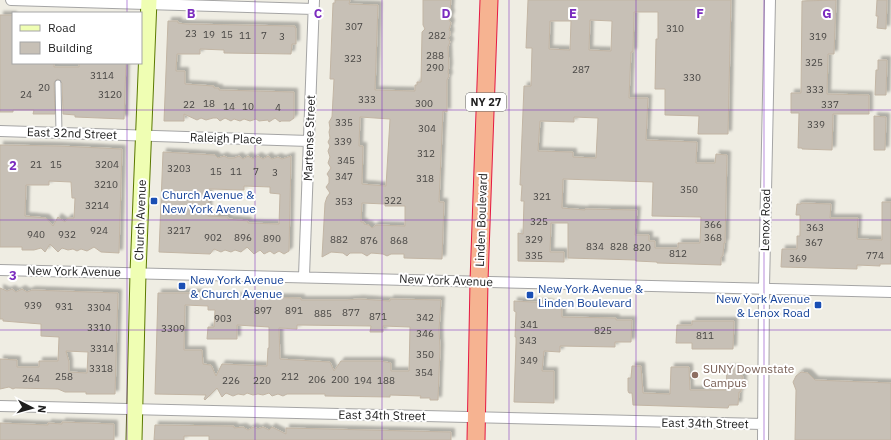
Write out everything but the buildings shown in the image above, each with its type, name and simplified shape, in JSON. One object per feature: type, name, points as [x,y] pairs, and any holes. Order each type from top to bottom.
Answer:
[{"type":"highway","name":"Linden Boulevard","points":[[476,440],[479,281],[489,0]]},
{"type":"main road","name":"Church Avenue","points":[[134,440],[138,273],[149,2]]},
{"type":"street","points":[[11,0],[314,5]]},
{"type":"street","name":"Lenox Road","points":[[763,440],[764,288],[770,0]]},
{"type":"street","name":"Martense Street","points":[[304,276],[314,5]]},
{"type":"street","name":"East 32nd Street","points":[[0,131],[143,135]]},
{"type":"street","name":"Raleigh Place","points":[[143,135],[309,141]]},
{"type":"street","name":"New York Avenue","points":[[0,270],[304,276],[891,292]]},
{"type":"street","name":"East 34th Street","points":[[0,406],[763,424]]},
{"type":"lane","points":[[58,83],[59,133]]},
{"type":"place","name":"Church Avenue & New York Avenue","points":[[154,201]]},
{"type":"place","name":"New York Avenue & Church Avenue","points":[[182,286]]},
{"type":"place","name":"New York Avenue & Linden Boulevard","points":[[530,295]]},
{"type":"place","name":"New York Avenue & Lenox Road","points":[[818,305]]},
{"type":"place","name":"SUNY Downstate Campus","points":[[695,375]]}]
